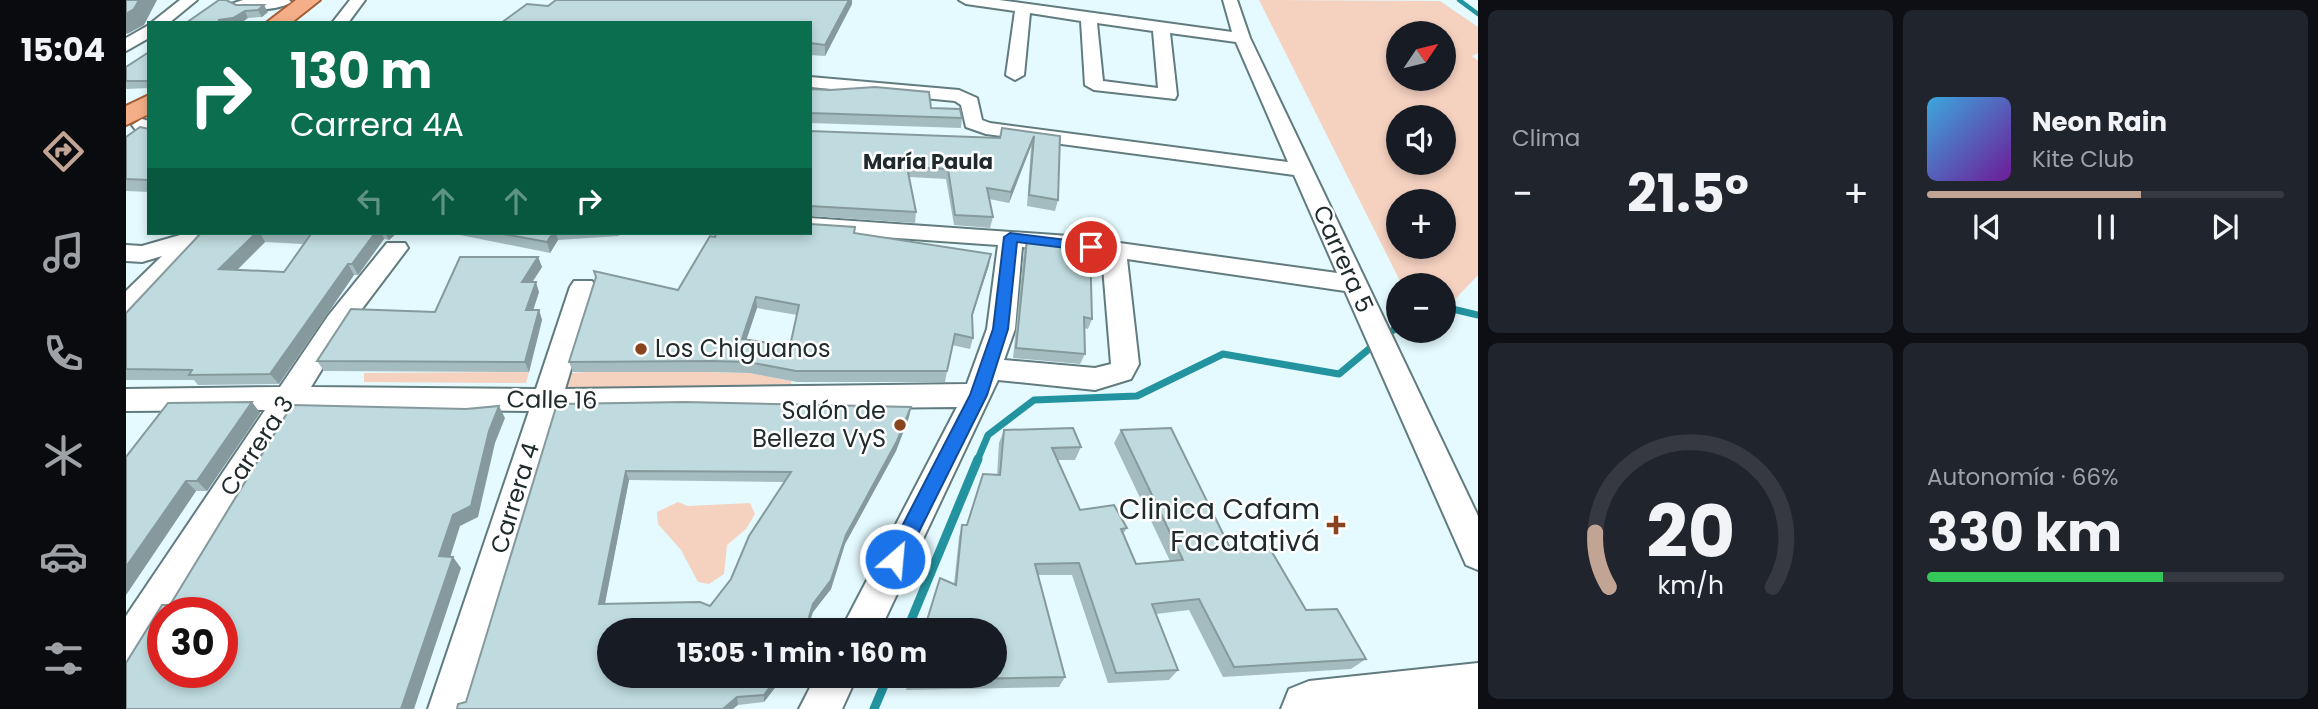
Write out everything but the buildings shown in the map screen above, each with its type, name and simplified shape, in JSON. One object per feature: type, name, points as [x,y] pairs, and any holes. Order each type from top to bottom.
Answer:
[{"type":"main road","points":[[282,21],[318,7]]},
{"type":"main road","points":[[1310,709],[1478,691]]},
{"type":"street","points":[[162,21],[190,0]]},
{"type":"street","points":[[342,21],[358,0]]},
{"type":"street","points":[[966,0],[1233,36],[1243,86],[1271,101]]},
{"type":"street","name":"Carrera 5","points":[[1230,0],[1233,36],[1271,101],[1478,554]]},
{"type":"street","points":[[236,5],[284,1]]},
{"type":"street","points":[[261,21],[284,1]]},
{"type":"street","points":[[1015,75],[1023,8]]},
{"type":"street","points":[[1089,16],[1094,85],[1168,94],[1161,26]]},
{"type":"street","points":[[126,46],[147,31]]},
{"type":"street","points":[[812,82],[959,96],[970,103],[973,123],[986,128],[1303,170]]},
{"type":"street","points":[[812,225],[1010,237],[1354,284]]},
{"type":"street","points":[[131,259],[159,235]]},
{"type":"street","points":[[131,259],[194,237]]},
{"type":"street","points":[[126,306],[194,237]]},
{"type":"street","points":[[866,618],[983,382],[1000,329],[1010,237]]},
{"type":"street","name":"Carrera 3","points":[[126,650],[337,323],[396,248]]},
{"type":"street","name":"Calle 16","points":[[126,400],[545,400],[1095,379],[1121,372],[1125,364],[1114,251]]},
{"type":"street","name":"Carrera 4","points":[[449,709],[583,287]]},
{"type":"street","points":[[820,709],[831,688]]},
{"type":"shaded area","points":[[1259,0],[1440,1],[1478,27],[1478,53],[1472,56],[1478,61],[1478,275],[1456,298],[1456,273],[1396,273],[1389,259],[1456,259],[1456,189],[1386,189],[1386,253]]},
{"type":"shaded area","points":[[615,370],[749,373],[791,381],[792,386],[566,390],[571,373]]},
{"type":"shaded area","points":[[529,372],[526,383],[364,382],[364,373]]},
{"type":"shaded area","points":[[678,502],[688,506],[750,503],[755,514],[746,529],[727,545],[724,574],[709,584],[698,582],[681,550],[658,524],[657,512]]},
{"type":"waterway","points":[[1459,0],[1478,14]]},
{"type":"waterway","points":[[1456,310],[1478,315]]},
{"type":"waterway","points":[[977,461],[988,435],[1034,400],[1137,396],[1223,354],[1339,374],[1375,344]]},
{"type":"waterway","points":[[912,618],[978,459]]},
{"type":"waterway","points":[[874,709],[883,688]]},
{"type":"place","name":"Los Chiguanos","points":[[641,349]]},
{"type":"place","name":"Salón de Belleza VyS","points":[[900,425]]},
{"type":"place","name":"Clinica Cafam Facatativá","points":[[1336,525]]},
{"type":"district","name":"María Paula","points":[[928,162]]},
{"type":"route","points":[[895,559],[978,395],[1000,329],[1010,237],[1091,247]]}]
